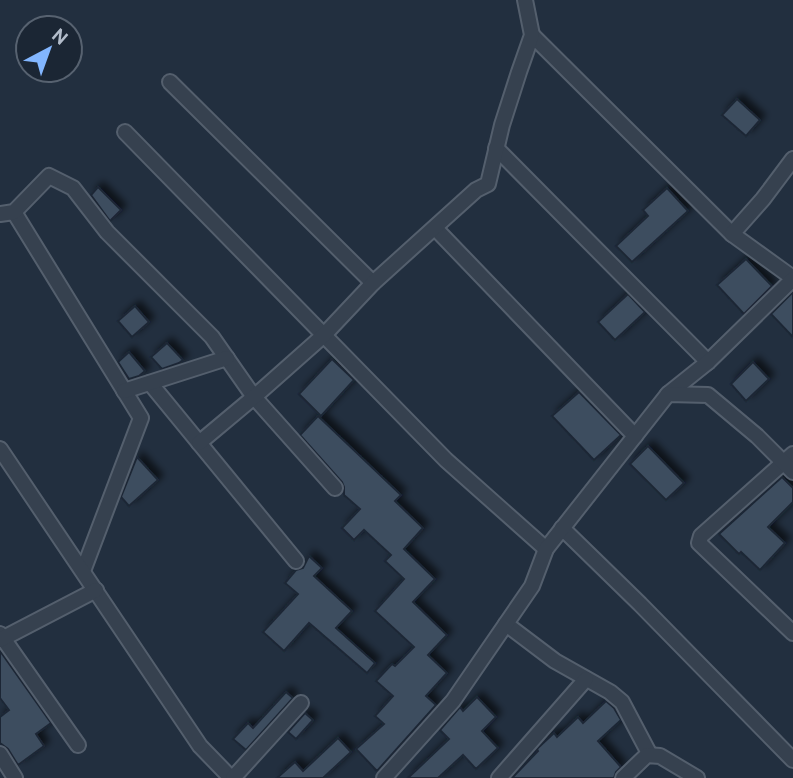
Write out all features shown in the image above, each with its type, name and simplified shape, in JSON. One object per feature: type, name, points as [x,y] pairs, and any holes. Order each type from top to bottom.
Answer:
[{"type":"street","points":[[199,443],[324,335],[373,283],[476,190],[488,184],[496,148],[532,36],[525,0]]},
{"type":"street","points":[[384,778],[453,701],[532,586],[546,549],[668,394],[708,362],[793,278],[732,234],[532,36]]},
{"type":"street","points":[[170,82],[373,283]]},
{"type":"street","points":[[125,132],[446,460],[546,549]]},
{"type":"street","points":[[496,148],[708,362]]},
{"type":"street","points":[[732,234],[763,199],[787,178],[793,159]]},
{"type":"street","points":[[83,571],[141,418],[7,213],[49,176],[73,188],[107,232],[212,337],[254,397],[335,488]]},
{"type":"street","points":[[435,228],[635,436]]},
{"type":"street","points":[[124,391],[228,358]]},
{"type":"street","points":[[150,383],[296,561]]},
{"type":"street","points":[[668,394],[708,395],[789,462],[701,536],[699,543],[793,633]]},
{"type":"street","points":[[0,449],[200,746],[232,778],[301,704]]},
{"type":"street","points":[[562,528],[793,760]]},
{"type":"street","points":[[78,745],[1,637],[96,590]]},
{"type":"street","points":[[506,624],[555,661],[610,692],[622,702],[650,755]]},
{"type":"street","points":[[499,778],[586,679]]},
{"type":"street","points":[[0,754],[9,775]]},
{"type":"street","points":[[623,778],[647,755],[660,756],[696,778]]},
{"type":"building","points":[[737,99],[760,120],[746,136],[722,115]]},
{"type":"building","points":[[98,187],[121,210],[110,221],[91,195]]},
{"type":"building","points":[[667,188],[688,211],[632,262],[616,246],[648,216],[643,210]]},
{"type":"building","points":[[746,259],[772,286],[744,314],[717,285]]},
{"type":"building","points":[[793,292],[793,337],[771,314]]},
{"type":"building","points":[[628,294],[645,312],[615,340],[598,322]]},
{"type":"building","points":[[135,306],[149,322],[132,337],[118,321]]},
{"type":"building","points":[[167,343],[183,360],[162,369],[151,357]]},
{"type":"building","points":[[129,352],[145,371],[129,379],[118,362]]},
{"type":"building","points":[[332,359],[354,380],[321,416],[299,394]]},
{"type":"building","points":[[753,362],[769,379],[746,401],[731,384]]},
{"type":"building","points":[[579,392],[621,435],[594,460],[552,416]]},
{"type":"building","points":[[318,416],[401,495],[395,501],[423,528],[404,549],[435,579],[413,602],[447,635],[428,655],[447,673],[426,696],[436,705],[377,771],[356,749],[384,724],[375,716],[393,696],[376,681],[414,647],[375,611],[404,579],[385,561],[391,555],[364,530],[354,540],[342,528],[360,509],[344,495],[342,482],[300,435]]},
{"type":"building","points":[[648,446],[684,483],[666,500],[630,464]]},
{"type":"building","points":[[137,457],[158,480],[129,506],[121,497]]},
{"type":"building","points":[[782,477],[793,488],[793,502],[768,527],[785,543],[760,570],[719,534]]},
{"type":"building","points":[[309,556],[322,568],[314,576],[352,611],[336,628],[375,663],[367,673],[309,623],[284,651],[263,632],[298,594],[285,583],[296,570],[303,568]]},
{"type":"building","points":[[0,651],[51,723],[36,734],[44,746],[18,765],[8,749],[0,743],[0,717],[9,710],[0,698]]},
{"type":"building","points":[[286,692],[293,698],[246,750],[233,739],[248,723],[253,728]]},
{"type":"building","points":[[477,697],[496,717],[482,731],[498,748],[476,769],[463,755],[438,778],[408,778],[449,739],[440,730],[460,707],[463,711]]},
{"type":"building","points":[[606,701],[621,720],[598,741],[621,767],[614,778],[512,778],[554,733],[557,737],[578,717],[583,723]]},
{"type":"building","points":[[305,713],[313,720],[296,739],[288,732]]},
{"type":"building","points":[[338,738],[351,752],[323,778],[277,778],[295,762],[303,771]]}]
